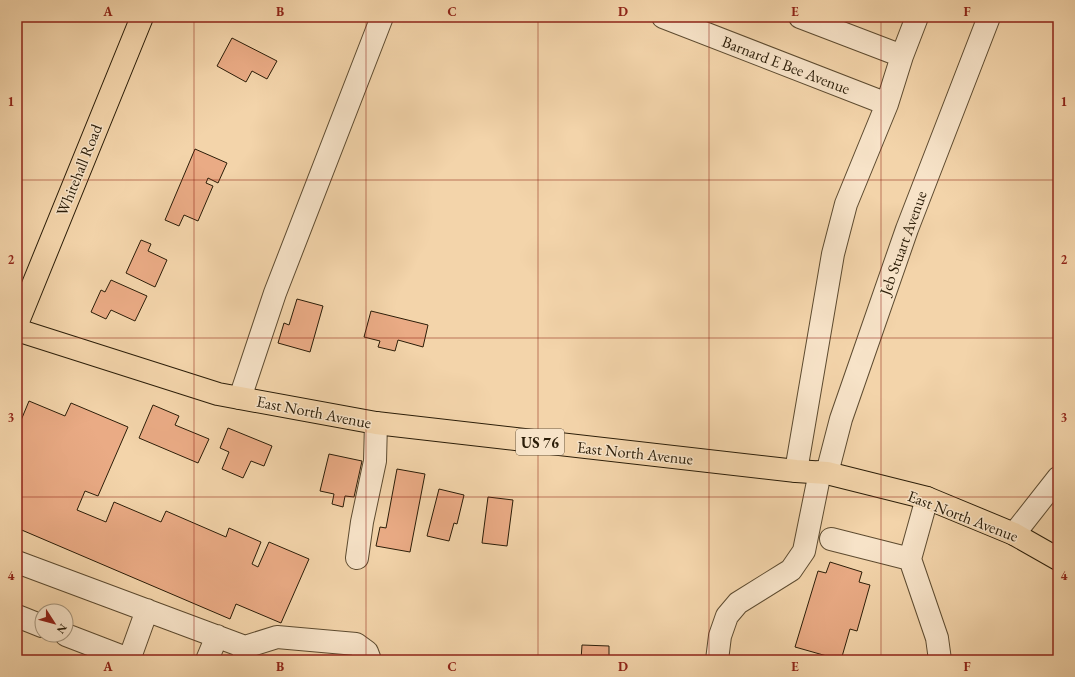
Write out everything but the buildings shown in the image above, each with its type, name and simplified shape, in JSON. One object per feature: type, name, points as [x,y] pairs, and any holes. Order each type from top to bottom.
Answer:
[{"type":"main road","name":"Whitehall Road","points":[[17,324],[142,17]]},
{"type":"main road","name":"East North Avenue","points":[[17,330],[218,394],[376,423],[796,471],[823,472],[926,498],[1014,534],[1058,559]]},
{"type":"street","points":[[240,398],[275,293],[382,17]]},
{"type":"street","name":"Barnard E Bee Avenue","points":[[663,17],[887,104]]},
{"type":"street","points":[[800,17],[902,56]]},
{"type":"street","points":[[796,471],[833,254],[846,204],[887,104],[902,56],[917,17]]},
{"type":"street","name":"Jeb Stuart Avenue","points":[[717,660],[720,636],[727,616],[730,612],[738,603],[791,570],[804,551],[823,472],[904,237],[989,17]]},
{"type":"street","points":[[357,558],[362,522],[375,461],[376,423]]},
{"type":"street","points":[[1014,534],[1058,478]]},
{"type":"street","points":[[926,498],[910,559],[938,638],[940,660]]},
{"type":"street","points":[[831,539],[910,559]]},
{"type":"street","points":[[17,562],[217,636],[244,653],[277,637],[356,644],[367,652],[370,660]]},
{"type":"street","points":[[74,638],[130,660],[147,610]]},
{"type":"street","points":[[17,616],[34,623]]},
{"type":"street","points":[[208,660],[217,636]]}]
